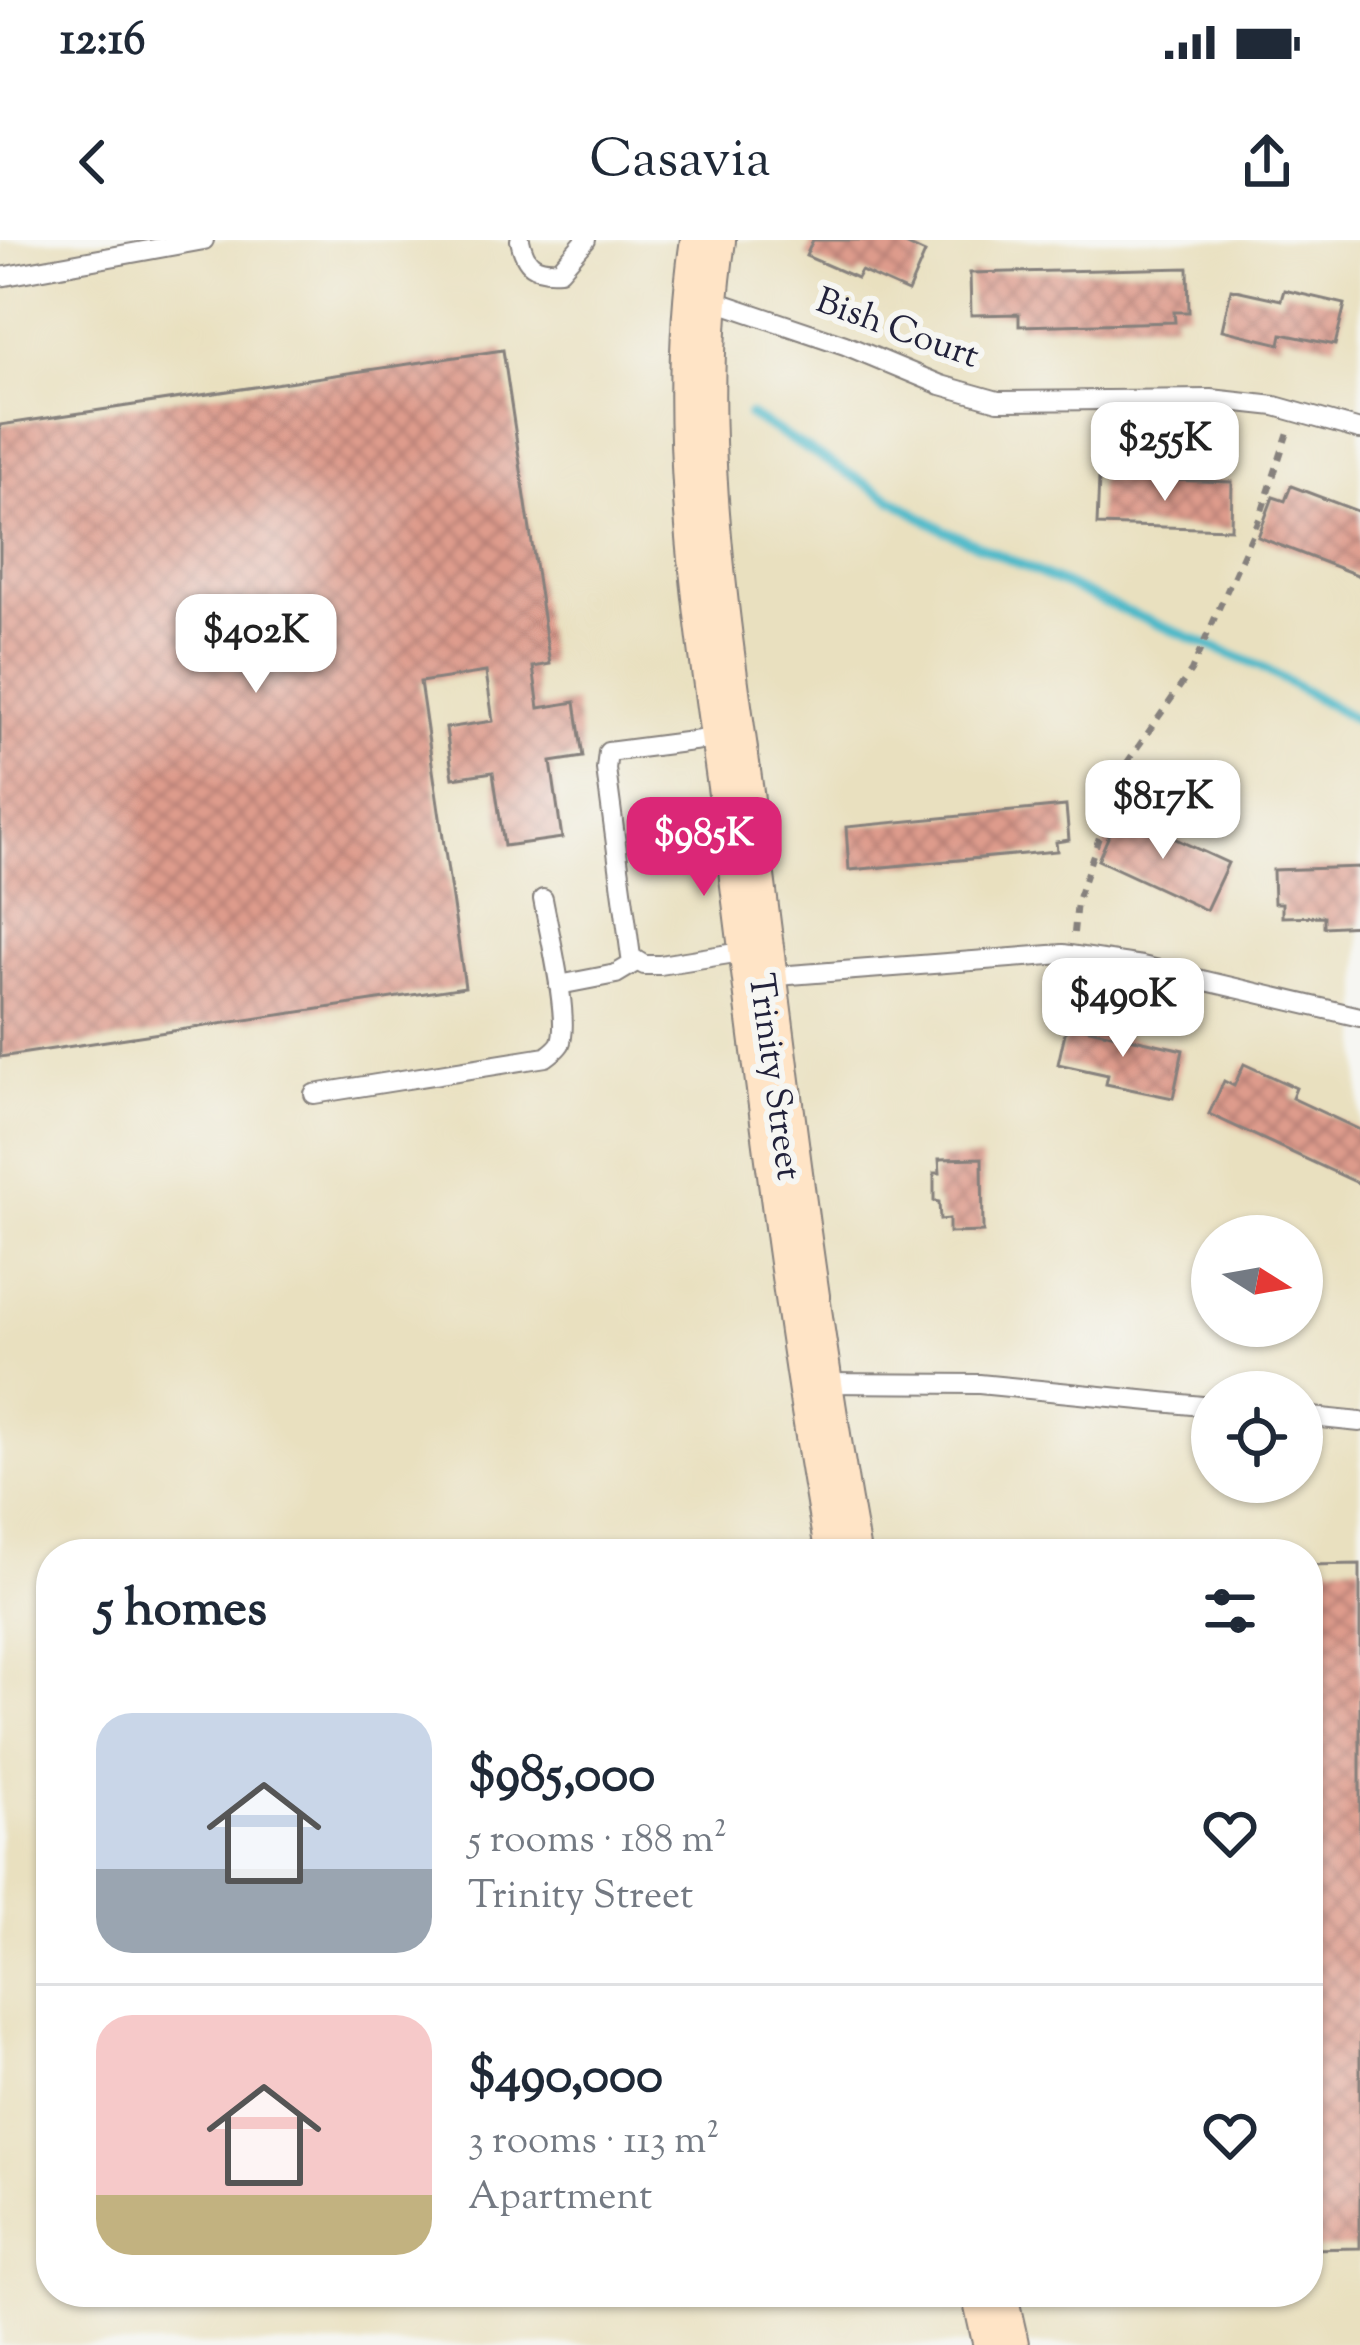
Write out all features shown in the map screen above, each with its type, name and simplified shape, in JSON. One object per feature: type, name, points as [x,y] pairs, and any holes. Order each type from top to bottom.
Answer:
[{"type":"street","name":"Trinity Street","points":[[708,240],[699,296],[698,453],[758,964],[841,1539]]},
{"type":"street","points":[[992,2307],[1001,2345]]},
{"type":"lane","points":[[0,277],[204,240]]},
{"type":"lane","points":[[520,240],[527,262],[540,271],[560,270],[586,240]]},
{"type":"lane","name":"Bish Court","points":[[699,296],[845,345],[941,385],[998,401],[1211,399],[1294,412],[1360,430]]},
{"type":"lane","points":[[635,962],[606,769],[608,752],[729,736]]},
{"type":"lane","points":[[314,1094],[546,1057],[562,1040],[559,985],[543,899]]},
{"type":"lane","points":[[559,985],[616,974],[635,962],[758,964],[1072,956],[1142,966],[1360,1017]]},
{"type":"lane","points":[[816,1383],[979,1384],[1191,1405]]},
{"type":"lane","points":[[1323,1418],[1360,1422]]},
{"type":"path","points":[[1072,956],[1077,901],[1114,781],[1191,671],[1260,517],[1294,412]]},
{"type":"building","points":[[813,240],[896,240],[925,253],[908,292],[861,271],[857,278],[806,256]]},
{"type":"building","points":[[1188,268],[1189,312],[1174,312],[1175,322],[1019,326],[1019,314],[971,315],[970,273]]},
{"type":"building","points":[[1231,289],[1281,300],[1284,290],[1345,304],[1335,345],[1282,334],[1280,344],[1222,330]]},
{"type":"building","points":[[503,350],[550,664],[533,667],[539,708],[575,702],[583,757],[551,762],[562,838],[504,846],[493,772],[453,778],[446,728],[493,721],[486,672],[420,682],[465,987],[0,1057],[0,425]]},
{"type":"building","points":[[1099,478],[1232,482],[1231,529],[1097,525]]},
{"type":"building","points":[[1291,486],[1360,512],[1360,576],[1258,537],[1273,497],[1285,501]]},
{"type":"building","points":[[1066,806],[1069,840],[1056,842],[1057,851],[849,870],[846,827]]},
{"type":"building","points":[[1119,813],[1228,863],[1206,910],[1098,860]]},
{"type":"building","points":[[1360,867],[1360,925],[1324,927],[1324,916],[1282,917],[1282,903],[1274,903],[1273,870]]},
{"type":"building","points":[[1067,1024],[1183,1050],[1173,1098],[1106,1084],[1108,1075],[1058,1064]]},
{"type":"building","points":[[1244,1064],[1296,1088],[1292,1098],[1360,1130],[1360,1184],[1209,1114],[1224,1081],[1234,1086]]},
{"type":"building","points":[[982,1158],[983,1232],[949,1233],[949,1219],[940,1220],[939,1202],[934,1201],[939,1159]]},
{"type":"building","points":[[1360,1564],[1360,2248],[1323,2249],[1323,1565]]},
{"type":"waterway","points":[[749,415],[944,530],[1259,666],[1360,722]]}]
